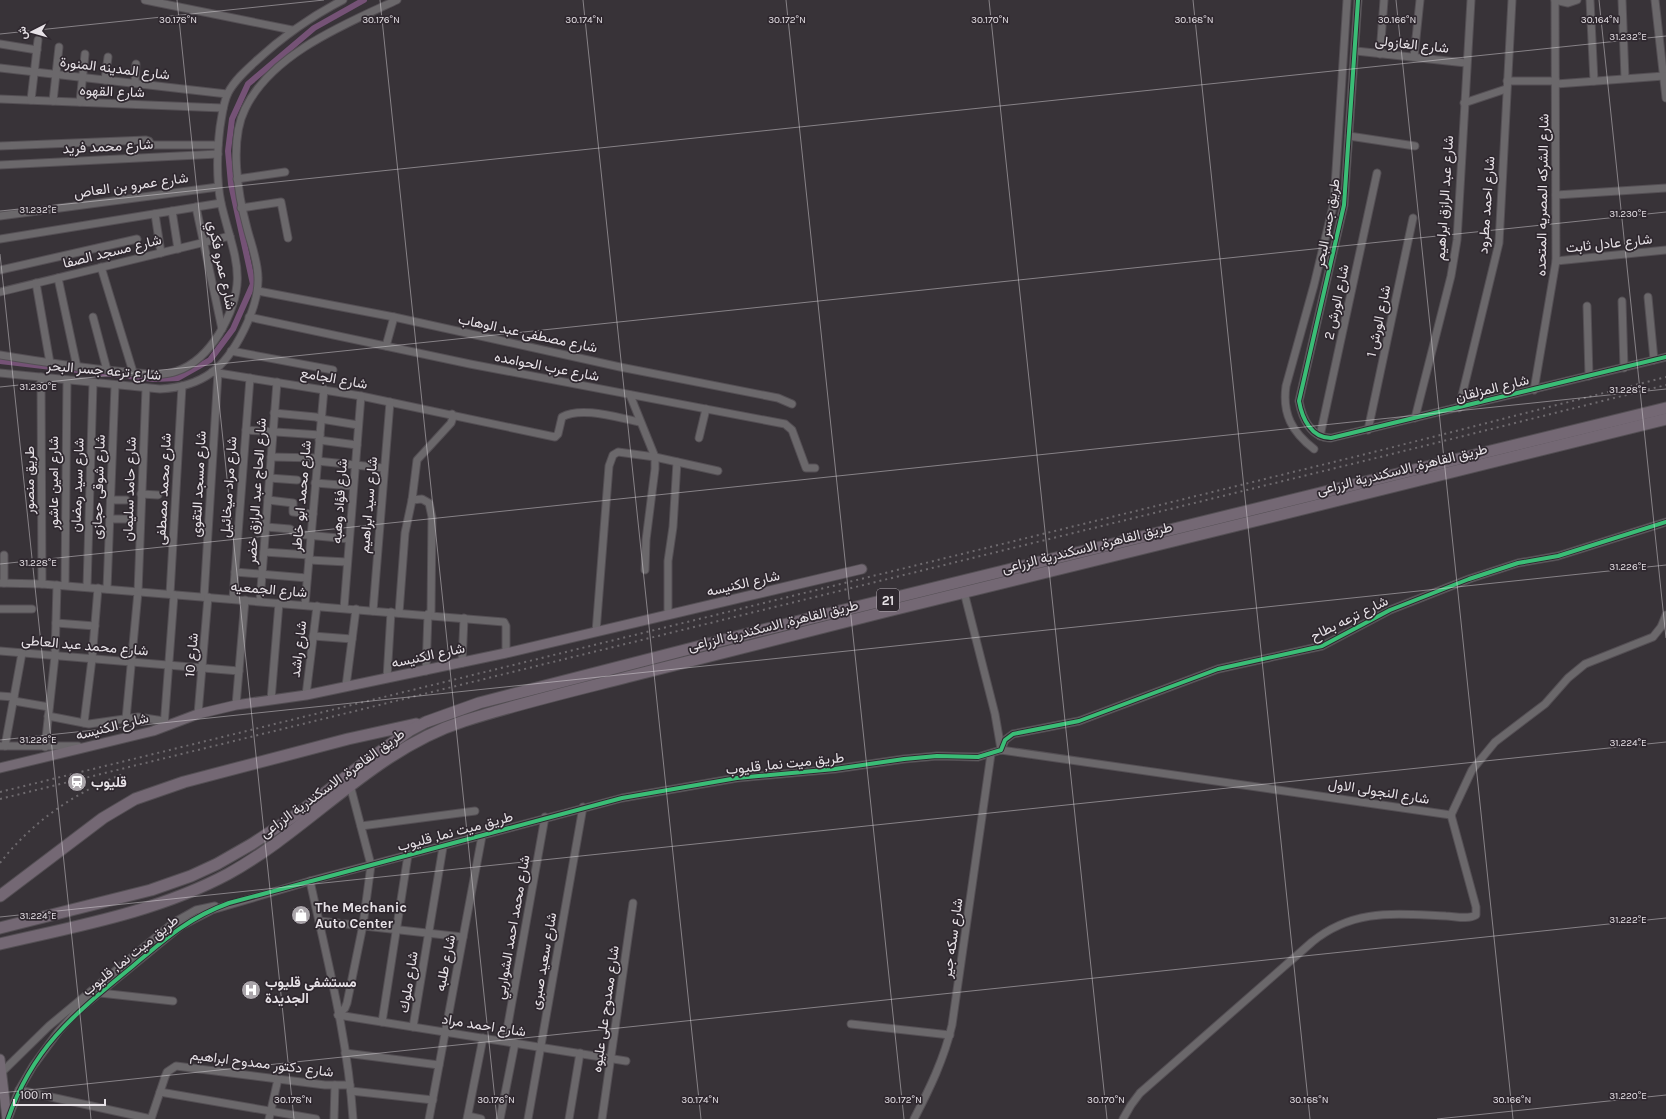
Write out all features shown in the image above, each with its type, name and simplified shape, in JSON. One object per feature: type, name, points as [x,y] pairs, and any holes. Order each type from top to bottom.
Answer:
[{"type":"highway","name":"طريق القاهرة, الاسكندرية الزراعى","points":[[0,928],[151,890],[191,876],[217,864],[252,844],[296,815],[385,747],[426,722],[479,703],[717,642],[1666,408]]},
{"type":"highway","name":"طريق القاهرة, الاسكندرية الزراعى","points":[[0,944],[154,906],[199,888],[229,873],[302,824],[350,786],[413,742],[458,722],[964,592],[1666,419]]},
{"type":"highway","points":[[0,896],[103,818],[135,799],[184,782],[377,732],[426,722]]},
{"type":"main road","name":"شارع الكنيسه","points":[[0,768],[88,746],[198,714],[236,705],[306,695],[426,671],[862,569]]},
{"type":"main road","points":[[0,1059],[8,1119]]},
{"type":"street","points":[[145,0],[292,30]]},
{"type":"street","name":"شارع ترعه جسر البحر","points":[[0,356],[78,367],[163,374],[183,369],[201,356],[222,329],[234,302],[238,281],[230,236],[218,187],[218,145],[223,108],[227,94],[251,66],[292,30],[343,0]]},
{"type":"street","name":"شارع ترعه جسر البحر","points":[[0,373],[115,386],[171,388],[182,386],[215,373],[231,351],[249,317],[258,292],[256,259],[241,208],[237,179],[238,133],[240,121],[254,93],[277,68],[299,50],[344,25],[397,0]]},
{"type":"street","name":"طريق جسر البحر","points":[[1314,449],[1295,432],[1289,422],[1284,398],[1334,202],[1347,0]]},
{"type":"street","name":"طريق جسر البحر","points":[[1322,437],[1304,420],[1300,400],[1343,212],[1356,51],[1358,0]]},
{"type":"street","points":[[1380,54],[1384,0]]},
{"type":"street","points":[[1414,57],[1420,0]]},
{"type":"street","name":"شارع عبد الرازق ابراهيم","points":[[1415,418],[1454,256],[1458,226],[1466,63],[1471,0]]},
{"type":"street","name":"شارع احمد مطرود","points":[[1460,408],[1499,243],[1506,89],[1512,0]]},
{"type":"street","points":[[1555,0],[1568,3],[1577,0]]},
{"type":"street","name":"شارع الشركه المصريه المتحده","points":[[1534,390],[1556,261],[1555,0]]},
{"type":"street","points":[[1590,0],[1594,81]]},
{"type":"street","points":[[1622,0],[1625,78]]},
{"type":"street","points":[[1655,0],[1666,98]]},
{"type":"street","points":[[31,100],[38,40]]},
{"type":"street","points":[[0,44],[37,50]]},
{"type":"street","points":[[54,101],[59,47]]},
{"type":"street","name":"شارع الغازولى","points":[[1356,51],[1466,63]]},
{"type":"street","points":[[80,102],[85,54]]},
{"type":"street","points":[[105,80],[108,57]]},
{"type":"street","points":[[135,83],[136,64]]},
{"type":"street","name":"شارع المدينه المنورة","points":[[0,68],[227,94]]},
{"type":"street","points":[[1507,81],[1594,81],[1664,76]]},
{"type":"street","points":[[1464,103],[1506,89]]},
{"type":"street","name":"شارع القهوه","points":[[0,99],[223,108]]},
{"type":"street","points":[[1349,136],[1415,146]]},
{"type":"street","points":[[0,146],[146,140],[149,141],[150,144],[218,145]]},
{"type":"street","name":"شارع محمد فريد","points":[[0,165],[218,154]]},
{"type":"street","points":[[237,179],[285,172]]},
{"type":"street","name":"شارع الورش 2","points":[[1322,437],[1377,173]]},
{"type":"street","name":"شارع عمرو بن العاص","points":[[0,216],[218,187]]},
{"type":"street","points":[[1556,195],[1666,188]]},
{"type":"street","points":[[241,208],[281,202],[288,238]]},
{"type":"street","points":[[0,239],[221,203]]},
{"type":"street","name":"شارع عمرو فكري","points":[[196,207],[222,329]]},
{"type":"street","points":[[172,211],[178,249]]},
{"type":"street","points":[[154,214],[161,253]]},
{"type":"street","name":"شارع الورش 1","points":[[1368,430],[1414,218]]},
{"type":"street","name":"شارع مسجد الصفا","points":[[0,292],[230,236]]},
{"type":"street","points":[[0,270],[137,239]]},
{"type":"street","name":"شارع عادل ثابت","points":[[1556,261],[1666,250]]},
{"type":"street","points":[[101,267],[133,372]]},
{"type":"street","points":[[58,278],[78,367]]},
{"type":"street","points":[[36,283],[50,363]]},
{"type":"street","name":"شارع مصطفى عبد الوهاب","points":[[258,292],[394,317],[620,367],[778,398],[792,404]]},
{"type":"street","points":[[1648,297],[1654,360]]},
{"type":"street","points":[[1622,301],[1624,368]]},
{"type":"street","points":[[1587,306],[1589,376]]},
{"type":"street","points":[[93,317],[107,370]]},
{"type":"street","name":"شارع عرب الحوامده","points":[[249,317],[630,395],[785,424],[792,430],[806,468],[815,468]]},
{"type":"street","points":[[386,346],[394,317]]},
{"type":"street","points":[[231,351],[333,370]]},
{"type":"street","name":"شارع المزلقان","points":[[1322,437],[1332,438],[1368,430],[1666,358]]},
{"type":"street","name":"شارع الجامع","points":[[215,373],[324,389],[452,414],[555,437],[558,434],[562,417],[569,413],[583,412],[640,422]]},
{"type":"street","name":"شارع مسجد التقوى","points":[[206,597],[215,373]]},
{"type":"street","name":"طريق منصور","points":[[41,377],[42,584]]},
{"type":"street","name":"شارع مراد ميخائيل","points":[[233,599],[250,378]]},
{"type":"street","name":"شارع امين عاشور","points":[[45,747],[56,623],[61,585],[67,380]]},
{"type":"street","name":"شارع الحاج عبد الرازق خضر","points":[[260,602],[277,382]]},
{"type":"street","name":"شارع سيد رمضان","points":[[87,587],[93,383]]},
{"type":"street","name":"شارع شوقى حجازى","points":[[107,589],[115,386]]},
{"type":"street","name":"شارع محمد مصطفى","points":[[164,724],[182,386]]},
{"type":"street","name":"شارع حامد سليمان","points":[[126,719],[130,662],[138,592],[146,388]]},
{"type":"street","name":"شارع محمد ابو خاطر","points":[[304,605],[324,389]]},
{"type":"street","points":[[630,395],[655,457],[646,540],[645,570]]},
{"type":"street","name":"شارع فؤاد وهبه","points":[[344,608],[360,396]]},
{"type":"street","name":"شارع سيد ابراهيم","points":[[373,610],[390,402]]},
{"type":"street","points":[[699,438],[706,409]]},
{"type":"street","points":[[274,413],[316,417],[358,425]]},
{"type":"street","points":[[399,613],[405,533],[412,500],[417,460],[451,423],[453,417],[452,414]]},
{"type":"street","points":[[246,430],[319,438],[357,445]]},
{"type":"street","points":[[596,632],[609,466],[613,455],[618,452],[655,457],[718,471]]},
{"type":"street","points":[[271,457],[318,459],[384,468]]},
{"type":"street","points":[[668,615],[668,561],[673,527],[677,462]]},
{"type":"street","points":[[270,478],[297,480]]},
{"type":"street","points":[[316,483],[353,486]]},
{"type":"street","points":[[141,494],[158,495]]},
{"type":"street","points":[[412,500],[422,499],[429,503],[432,517],[430,614],[426,671]]},
{"type":"street","points":[[111,500],[126,500]]},
{"type":"street","points":[[268,500],[293,503],[293,512],[313,514]]},
{"type":"street","points":[[110,519],[126,519]]},
{"type":"street","name":"شارع ترعه بطاح","points":[[1001,750],[1005,740],[1013,734],[1079,720],[1218,669],[1322,646],[1390,610],[1469,579],[1518,564],[1564,554],[1666,522]]},
{"type":"street","points":[[266,527],[290,529],[296,534],[349,539]]},
{"type":"street","points":[[264,552],[348,562]]},
{"type":"street","points":[[2,583],[4,555]]},
{"type":"street","points":[[235,572],[307,578]]},
{"type":"street","name":"شارع الجمعيه","points":[[2,583],[87,587],[399,613],[430,614],[505,622],[506,653]]},
{"type":"street","points":[[84,724],[92,659],[98,588]]},
{"type":"street","points":[[964,592],[995,714],[1001,750]]},
{"type":"street","name":"شارع 10","points":[[198,714],[203,668],[206,597]]},
{"type":"street","points":[[236,705],[245,600]]},
{"type":"street","points":[[271,700],[279,603]]},
{"type":"street","name":"شارع راشد","points":[[306,695],[317,606]]},
{"type":"street","points":[[0,609],[32,609]]},
{"type":"street","points":[[346,686],[356,609]]},
{"type":"street","points":[[387,678],[391,612]]},
{"type":"street","points":[[1123,1119],[1140,1093],[1312,942],[1340,923],[1366,916],[1424,915],[1468,917],[1476,915],[1476,907],[1451,814],[1472,770],[1495,742],[1545,704],[1568,678],[1585,664],[1653,637],[1661,627],[1666,615]]},
{"type":"street","points":[[462,663],[464,618]]},
{"type":"street","points":[[56,623],[95,626]]},
{"type":"street","points":[[313,636],[352,639]]},
{"type":"street","name":"شارع محمد عبد العاطى","points":[[0,651],[239,671]]},
{"type":"street","points":[[22,653],[14,699],[2,746],[88,746]]},
{"type":"street","points":[[0,696],[49,707]]},
{"type":"street","points":[[48,716],[84,724],[138,717],[164,724]]},
{"type":"street","name":"طريق ميت نما, قليوب","points":[[2,1072],[50,1026],[173,923],[196,910],[229,903],[482,836],[583,807],[683,786],[737,778],[835,769],[904,759],[937,756],[978,757],[1001,750]]},
{"type":"street","name":"شارع النجولى الاول","points":[[1001,750],[1020,754],[1264,786],[1451,814]]},
{"type":"street","name":"شارع سكه جير","points":[[914,1119],[934,1082],[950,1035],[991,754]]},
{"type":"street","points":[[338,1015],[346,1008],[363,925],[371,865],[350,786]]},
{"type":"street","name":"شارع سعيد صبرى","points":[[528,1119],[583,807]]},
{"type":"street","points":[[361,826],[475,811]]},
{"type":"street","name":"شارع محمد احمد الشواربي","points":[[505,1041],[545,817]]},
{"type":"street","name":"شارع طلبه","points":[[429,1119],[482,836]]},
{"type":"street","name":"شارع ملوك","points":[[413,1027],[443,846]]},
{"type":"street","points":[[382,1022],[408,855]]},
{"type":"street","points":[[310,881],[345,1053],[351,1088],[353,1119]]},
{"type":"street","name":"طريق ميت نما, قليوب","points":[[8,1119],[19,1090],[41,1054],[75,1013],[181,926],[201,914],[229,903]]},
{"type":"street","name":"شارع ممدوح على عليوه","points":[[602,1119],[633,903]]},
{"type":"street","points":[[318,921],[429,932],[463,937]]},
{"type":"street","points":[[100,993],[173,1001]]},
{"type":"street","name":"شارع احمد مراد","points":[[338,1015],[626,1061]]},
{"type":"street","points":[[851,1024],[950,1035]]},
{"type":"street","points":[[481,1119],[467,1118],[483,1038]]},
{"type":"street","points":[[500,1119],[515,1043]]},
{"type":"street","points":[[345,1053],[440,1065]]},
{"type":"street","points":[[569,1119],[580,1054]]},
{"type":"street","name":"شارع دكتور ممدوح ابراهيم","points":[[160,1092],[165,1077],[171,1068],[181,1065],[278,1079],[335,1085],[433,1100]]},
{"type":"street","points":[[269,1119],[278,1079]]},
{"type":"street","points":[[334,1119],[335,1085]]},
{"type":"street","points":[[19,1090],[151,1119],[160,1092],[316,1119]]},
{"type":"waterway","points":[[0,361],[154,379],[178,378],[210,360],[233,329],[253,284],[231,184],[228,151],[232,119],[248,84],[314,28],[364,0]]},
{"type":"railway","points":[[0,792],[1370,453],[1666,377]]},
{"type":"railway","points":[[0,799],[1666,385]]},
{"type":"railway","points":[[0,863],[12,848],[55,810],[88,790],[123,774]]},
{"type":"cycle path","points":[[1358,0],[1344,205],[1299,401],[1302,414],[1313,431],[1318,435],[1331,438],[1666,357]]},
{"type":"cycle path","points":[[8,1119],[18,1093],[30,1071],[58,1033],[75,1016],[112,983],[178,930],[201,915],[229,903],[622,798],[737,778],[835,769],[937,756],[978,757],[1001,750],[1005,740],[1013,734],[1079,721],[1218,669],[1322,646],[1390,610],[1469,579],[1518,563],[1558,556],[1666,522]]},
{"type":"place","name":"قليوب","points":[[77,782]]},
{"type":"place","name":"The Mechanic Auto Center","points":[[301,915]]},
{"type":"place","name":"مستشفى قليوب الجديدة","points":[[251,990]]}]
